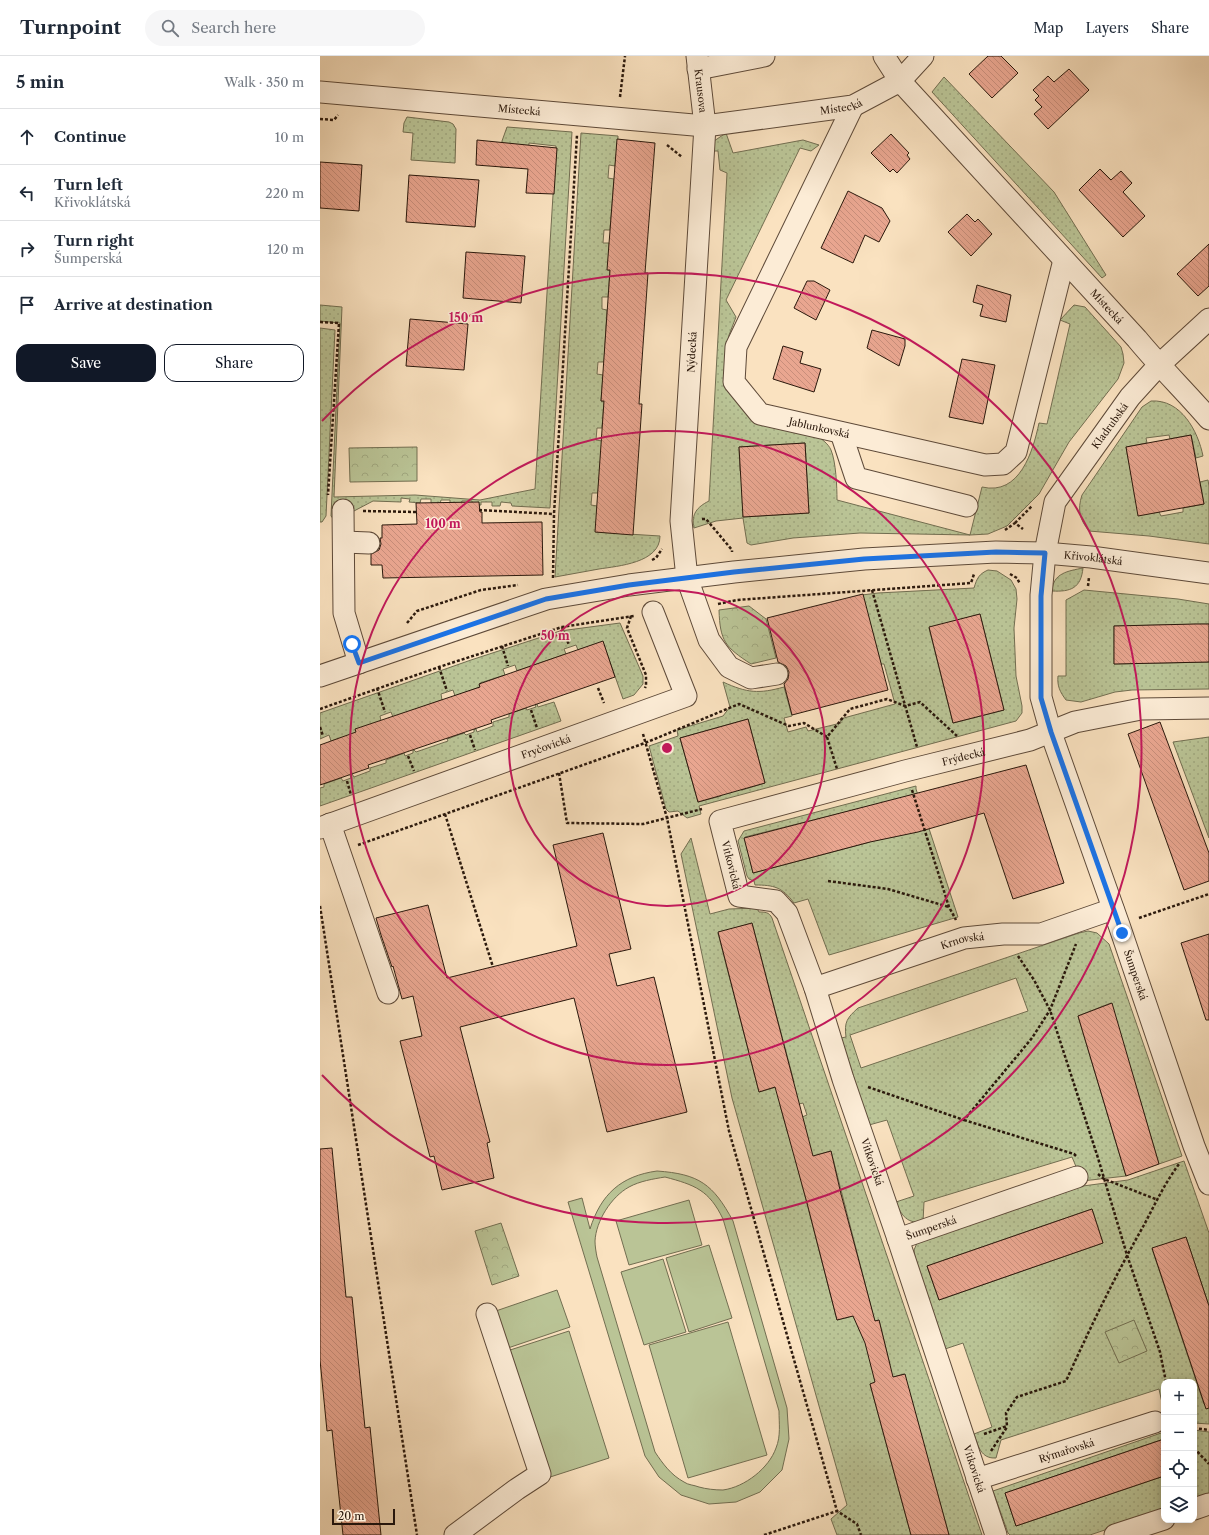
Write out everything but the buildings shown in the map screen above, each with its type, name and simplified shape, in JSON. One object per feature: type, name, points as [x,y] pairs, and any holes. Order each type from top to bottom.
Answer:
[{"type":"street","points":[[697,62],[764,56]]},
{"type":"street","points":[[884,56],[900,81],[923,56]]},
{"type":"street","name":"Krausova","points":[[697,62],[705,126]]},
{"type":"street","name":"Místecká","points":[[320,92],[578,116],[705,126],[853,106],[900,81],[1159,365],[1188,393],[1209,419]]},
{"type":"street","name":"Jablunkovská","points":[[853,106],[736,347],[734,382],[760,414],[985,465],[1003,464],[1016,452],[1064,260]]},
{"type":"street","name":"Nýdecká","points":[[687,578],[682,521],[705,126]]},
{"type":"street","name":"Kladrubská","points":[[1045,553],[1055,502],[1130,397],[1159,365],[1209,319]]},
{"type":"street","points":[[841,433],[856,478],[967,506]]},
{"type":"street","points":[[343,510],[344,613],[359,663]]},
{"type":"street","points":[[344,542],[369,543]]},
{"type":"street","name":"Křivoklátská","points":[[320,676],[546,599],[629,585],[734,572],[864,559],[996,552],[1045,553],[1091,557],[1209,573]]},
{"type":"street","name":"Šumperská","points":[[1045,553],[1041,596],[1041,698],[1051,732],[1196,1151],[1209,1184]]},
{"type":"street","points":[[687,578],[709,640],[729,667],[751,678],[777,674]]},
{"type":"street","name":"Fryčovická","points":[[325,826],[686,696],[653,612]]},
{"type":"street","name":"Frýdecká","points":[[720,821],[905,771],[1030,740],[1075,722],[1141,708],[1209,708]]},
{"type":"street","name":"Vítkovická","points":[[720,821],[739,896],[776,901],[787,913],[815,988],[843,1079],[898,1238],[996,1535]]},
{"type":"street","points":[[325,826],[340,851],[388,993]]},
{"type":"street","name":"Krnovská","points":[[815,988],[964,938],[1003,934],[1041,934],[1116,917]]},
{"type":"street","name":"Šumperská","points":[[898,1238],[1083,1169]]},
{"type":"street","points":[[455,1535],[517,1489],[540,1474],[487,1314]]},
{"type":"street","name":"Rýmařovská","points":[[977,1478],[1156,1422]]},
{"type":"street","points":[[1197,1508],[1209,1504]]},
{"type":"street","points":[[1115,1535],[1162,1525]]},
{"type":"path","points":[[320,119],[334,120],[342,111]]},
{"type":"path","points":[[560,579],[553,580],[554,514],[578,116]]},
{"type":"path","points":[[662,140],[682,157],[681,165]]},
{"type":"path","points":[[320,322],[339,323],[327,510],[417,512]]},
{"type":"path","points":[[1004,531],[1015,523],[1035,502]]},
{"type":"path","points":[[480,510],[554,514]]},
{"type":"path","points":[[682,521],[706,519],[732,550],[737,600]]},
{"type":"path","points":[[1015,523],[1023,529]]},
{"type":"path","points":[[650,562],[656,558],[663,548]]},
{"type":"path","points":[[404,628],[416,611],[481,590],[524,584]]},
{"type":"path","points":[[629,585],[631,616],[627,628],[646,675],[646,685],[635,699],[637,714],[667,818],[729,1131],[837,1511],[857,1524],[860,1535]]},
{"type":"path","points":[[872,590],[918,752]]},
{"type":"path","points":[[562,627],[569,645]]},
{"type":"path","points":[[502,646],[508,666]]},
{"type":"path","points":[[439,667],[447,691]]},
{"type":"path","points":[[377,688],[386,712]]},
{"type":"path","points":[[598,688],[606,709]]},
{"type":"path","points":[[827,737],[850,709],[887,699],[905,706],[920,702],[962,741]]},
{"type":"path","points":[[340,851],[645,743],[739,704],[789,726],[804,723],[827,737],[838,773]]},
{"type":"path","points":[[531,710],[538,733]]},
{"type":"path","points":[[320,728],[323,736]]},
{"type":"path","points":[[470,735],[477,754]]},
{"type":"path","points":[[408,756],[416,776]]},
{"type":"path","points":[[828,881],[888,889],[949,907],[929,841],[905,771]]},
{"type":"path","points":[[347,781],[352,798]]},
{"type":"path","points":[[445,814],[493,967]]},
{"type":"path","points":[[1116,917],[1209,894]]},
{"type":"path","points":[[320,906],[417,1535]]},
{"type":"path","points":[[320,925],[324,928]]},
{"type":"path","points":[[1003,934],[1034,980],[1050,1010],[1127,1254],[1160,1352],[1165,1379]]},
{"type":"path","points":[[964,1120],[1032,1038],[1050,1010],[1079,937]]},
{"type":"path","points":[[843,1079],[964,1120],[1074,1154],[1083,1169],[1104,1179],[1158,1200]]},
{"type":"path","points":[[965,1440],[1007,1426],[1006,1413],[1017,1397],[1066,1381],[1085,1338],[1127,1254],[1170,1177],[1184,1157],[1196,1151]]},
{"type":"path","points":[[1197,1428],[1209,1430]]},
{"type":"path","points":[[1197,1451],[1209,1464]]},
{"type":"path","points":[[764,1535],[837,1511]]},
{"type":"green space","points":[[944,77],[1054,192],[1106,275],[1102,278],[932,92]]},
{"type":"green space","points":[[407,117],[449,122],[453,124],[456,129],[455,163],[411,160],[413,133],[403,132],[404,123]]},
{"type":"green space","points":[[507,127],[572,132],[550,508],[512,506],[511,503],[501,502],[500,506],[492,506],[492,502],[481,502],[481,505],[472,505],[472,501],[462,501],[461,504],[450,504],[450,500],[441,500],[440,504],[431,503],[431,499],[421,499],[420,503],[409,502],[410,499],[401,498],[401,502],[373,501],[335,521],[331,516],[340,323],[320,321],[320,305],[342,307],[334,497],[415,495],[480,500],[535,489],[556,146],[529,143],[527,168],[500,167],[502,141]]},
{"type":"green space","points":[[581,133],[618,136],[615,166],[609,165],[608,178],[614,179],[610,230],[604,230],[603,243],[609,243],[608,270],[610,271],[608,297],[602,297],[602,309],[607,310],[604,362],[598,362],[597,374],[603,375],[601,401],[604,401],[602,428],[597,428],[596,440],[602,441],[598,493],[592,493],[591,505],[597,506],[596,532],[660,536],[658,545],[653,552],[646,558],[637,562],[555,577]]},
{"type":"green space","points":[[726,133],[733,153],[803,140],[819,145],[811,151],[800,148],[726,300],[736,317],[729,335],[725,366],[729,385],[815,434],[826,443],[831,450],[834,461],[837,500],[970,535],[860,533],[793,538],[751,545],[747,543],[743,518],[716,521],[694,528],[694,515],[698,508],[709,501],[727,173],[720,170],[718,151],[710,151],[714,141]],"holes":[[[805,443],[809,513],[743,517],[742,493],[755,471],[740,471],[739,447]]]},
{"type":"green space","points":[[1074,305],[1085,307],[1121,347],[1124,363],[1118,379],[1069,442],[1039,494],[1007,526],[988,534],[970,535],[982,487],[995,488],[1006,485],[1015,478],[1022,469],[1033,446],[1039,423],[1047,424],[1070,324],[1060,320]]},
{"type":"green space","points":[[320,328],[335,330],[326,516],[322,522],[320,522]]},
{"type":"green space","points":[[1151,401],[1171,405],[1186,418],[1197,437],[1203,456],[1196,458],[1191,435],[1170,439],[1169,435],[1146,438],[1147,443],[1126,447],[1139,515],[1159,512],[1161,516],[1183,512],[1183,508],[1204,504],[1200,482],[1208,480],[1209,544],[1149,536],[1089,531],[1083,523],[1080,514],[1080,500],[1082,495],[1142,407]]},
{"type":"green space","points":[[417,447],[417,481],[350,482],[349,448]]},
{"type":"green space","points":[[1083,568],[1080,580],[1074,587],[1065,591],[1052,591],[1055,580],[1062,574]]},
{"type":"green space","points":[[988,570],[997,571],[1011,580],[1016,589],[1017,599],[1014,628],[1016,676],[1022,713],[1016,721],[699,806],[701,814],[687,818],[678,811],[669,812],[666,809],[649,746],[678,736],[677,730],[723,716],[730,707],[723,682],[753,691],[767,691],[784,687],[792,716],[784,718],[788,732],[806,727],[808,731],[841,723],[840,719],[895,704],[884,664],[881,664],[862,595],[974,588],[982,573]],"holes":[[[980,614],[1004,710],[953,723],[929,628]],[[748,719],[765,783],[742,790],[717,781],[721,796],[698,802],[680,738]]]},
{"type":"green space","points":[[1084,590],[1178,599],[1209,604],[1209,624],[1114,626],[1114,664],[1209,662],[1209,689],[1132,690],[1115,692],[1081,702],[1066,700],[1059,689],[1058,676],[1066,676],[1066,600]]},
{"type":"green space","points":[[749,606],[766,619],[776,658],[751,664],[735,653],[726,642],[721,629],[719,610]]},
{"type":"green space","points":[[620,623],[643,676],[643,684],[634,695],[623,699],[603,642],[578,650],[576,645],[564,649],[566,654],[517,671],[515,665],[503,669],[505,675],[480,683],[480,687],[455,696],[453,690],[441,694],[442,700],[393,717],[391,712],[380,716],[381,721],[357,733],[331,741],[329,735],[320,739],[320,713],[471,660],[560,631]]},
{"type":"green space","points":[[554,702],[561,721],[320,806],[320,788],[324,787],[324,784],[341,778],[343,781],[351,778],[350,775],[352,774],[354,777],[370,771],[370,768],[386,763],[386,760],[404,753],[405,756],[413,753],[413,750],[416,752],[448,741],[447,739],[464,733],[466,735],[474,732],[474,729],[476,729],[477,732],[493,726],[493,722],[509,717],[509,714],[526,708],[527,710],[536,707],[535,705],[537,704],[538,707]]},
{"type":"green space","points":[[1209,737],[1209,838],[1173,742]]},
{"type":"green space","points":[[916,786],[958,917],[829,955],[808,899],[794,903],[786,893],[781,890],[773,886],[755,885],[754,881],[749,879],[738,841],[744,831]],"holes":[[[906,797],[870,842],[753,873],[745,837]]]},
{"type":"green space","points":[[691,838],[710,914],[729,909],[757,908],[759,912],[767,913],[772,918],[982,1535],[949,1535],[904,1374],[870,1384],[911,1535],[837,1535],[831,1519],[847,1505],[732,1098],[681,854]],"holes":[[[752,923],[794,1082],[759,1092],[718,933]],[[797,1101],[799,1104],[803,1103],[807,1115],[802,1117],[805,1129],[788,1134],[780,1105]],[[831,1151],[872,1311],[837,1320],[796,1161]],[[879,1320],[890,1365],[861,1324]]]},
{"type":"green space","points":[[1088,931],[1097,933],[1109,944],[1182,1156],[1159,1164],[1111,1003],[1078,1016],[1126,1176],[1082,1181],[1072,1157],[924,1202],[923,1222],[913,1222],[909,1220],[900,1211],[896,1202],[914,1196],[887,1120],[869,1125],[841,1038],[846,1037],[845,1028],[847,1021],[858,1008]],"holes":[[[1016,978],[1028,1011],[861,1068],[850,1035]]]},
{"type":"green space","points":[[1184,1161],[1209,1233],[1209,1306],[1186,1237],[1152,1249],[1196,1379],[1161,1379],[1161,1398],[1159,1389],[1001,1440],[996,1458],[991,1458],[981,1451],[974,1434],[992,1427],[963,1343],[945,1349],[915,1258],[914,1250],[917,1243],[1083,1186],[1128,1180]],"holes":[[[1092,1209],[1103,1243],[939,1300],[927,1266]]]},
{"type":"green space","points":[[657,1171],[672,1172],[694,1178],[711,1190],[726,1208],[733,1221],[787,1408],[789,1439],[782,1470],[760,1492],[736,1502],[709,1504],[681,1495],[659,1477],[645,1456],[568,1202],[582,1198],[590,1229],[600,1206],[614,1189],[623,1182],[644,1173]],"holes":[[[665,1177],[685,1183],[700,1190],[712,1201],[723,1219],[779,1411],[779,1439],[773,1455],[768,1463],[748,1481],[723,1490],[714,1490],[686,1483],[671,1473],[655,1452],[597,1257],[595,1241],[598,1226],[601,1218],[616,1197],[622,1191],[633,1185],[651,1179]]]},
{"type":"green space","points":[[689,1200],[702,1245],[629,1265],[616,1221]]},
{"type":"green space","points":[[501,1223],[519,1276],[492,1285],[475,1231]]},
{"type":"green space","points":[[709,1245],[732,1318],[689,1332],[666,1258]]},
{"type":"green space","points":[[663,1259],[686,1332],[644,1345],[621,1272]]},
{"type":"green space","points":[[557,1290],[570,1327],[502,1350],[490,1313]]},
{"type":"green space","points":[[1134,1320],[1147,1351],[1119,1363],[1105,1332]]},
{"type":"green space","points":[[728,1322],[767,1455],[688,1478],[649,1345]]},
{"type":"green space","points":[[569,1331],[609,1458],[544,1479],[504,1352]]},
{"type":"green space","points":[[1197,1383],[1204,1404],[1209,1403],[1209,1424],[1197,1423]]},
{"type":"green space","points":[[1197,1430],[1209,1432],[1209,1494],[1197,1499]]},
{"type":"green space","points":[[1161,1433],[1161,1440],[1005,1493],[1016,1526],[1161,1477],[1161,1511],[1090,1535],[1010,1535],[993,1491]]},
{"type":"route","points":[[352,644],[359,663],[546,599],[629,585],[734,572],[864,559],[996,552],[1045,553],[1041,596],[1041,698],[1051,732],[1122,933]]}]
